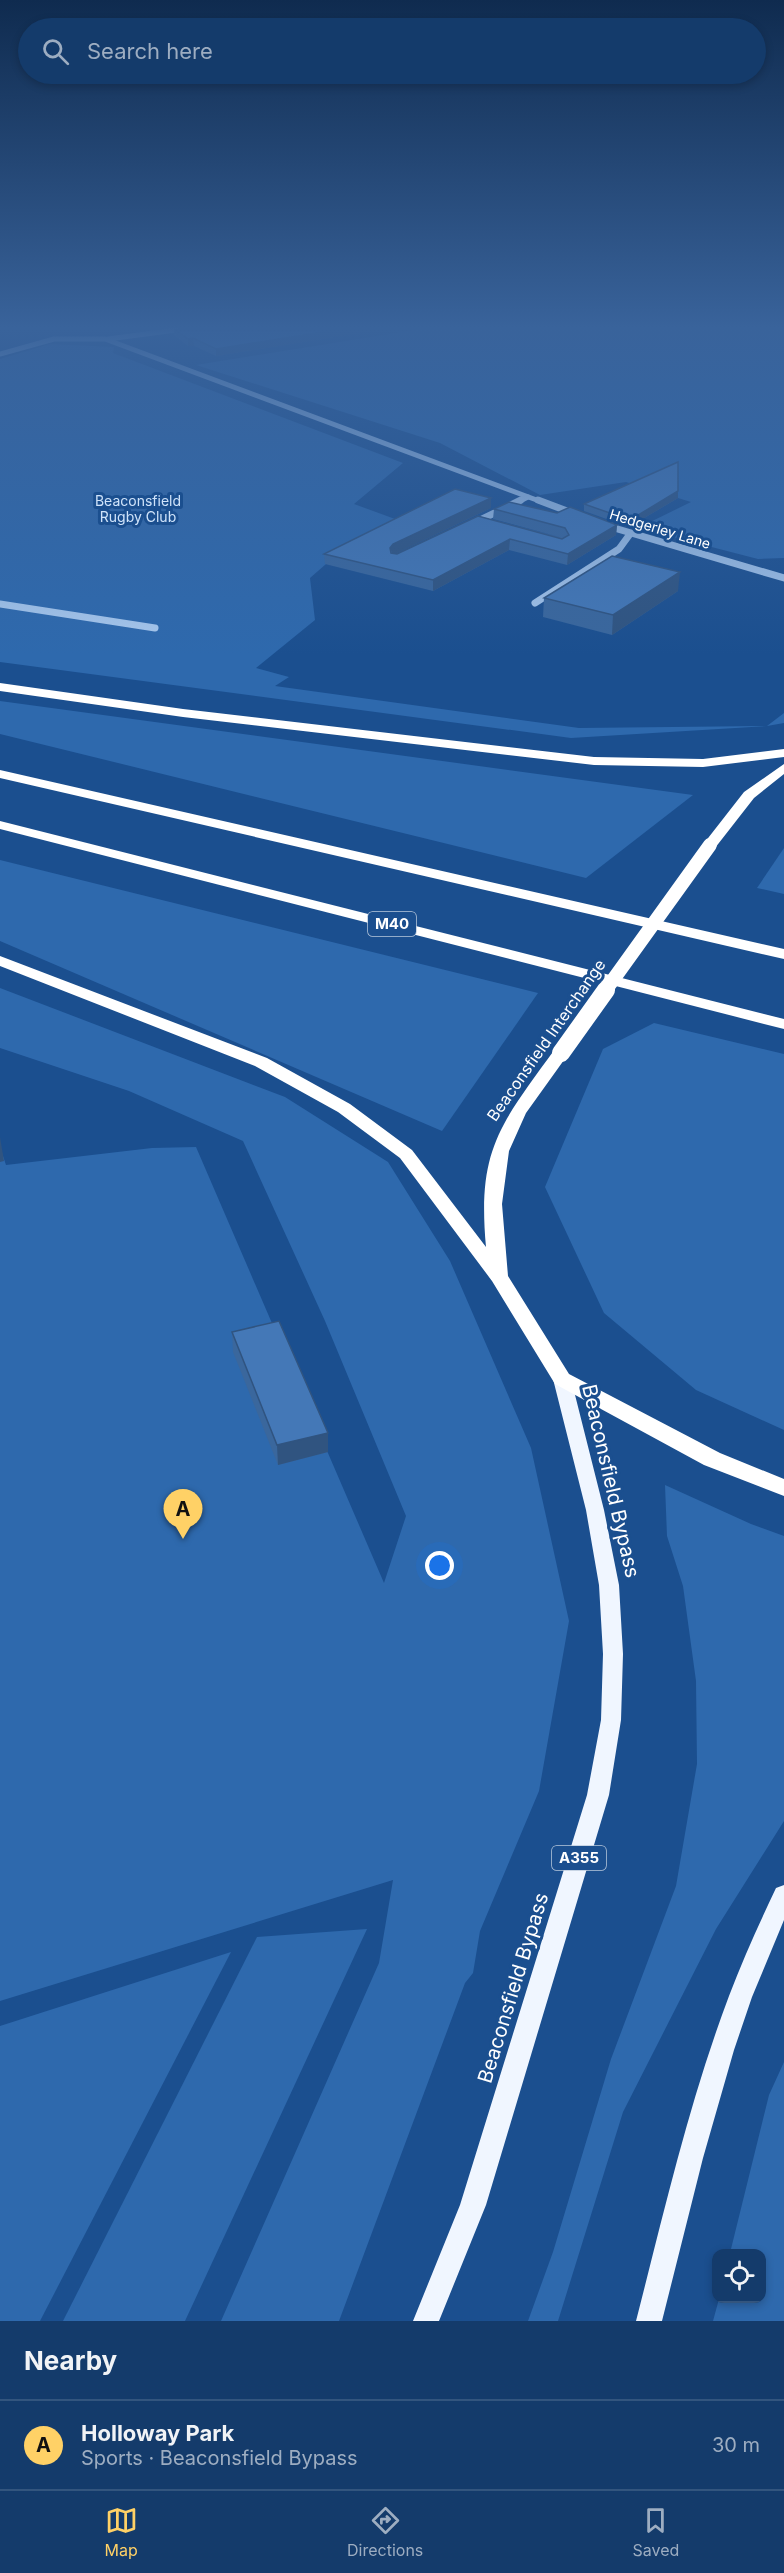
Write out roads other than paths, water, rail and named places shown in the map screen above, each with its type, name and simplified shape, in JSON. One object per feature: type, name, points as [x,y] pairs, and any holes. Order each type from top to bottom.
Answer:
[{"type":"highway","points":[[0,687],[195,714],[594,761],[703,763],[784,753]]},
{"type":"highway","name":"Beaconsfield Interchange","points":[[561,1379],[499,1277],[493,1209],[493,1180],[497,1156],[507,1131],[710,845],[749,795],[784,768]]},
{"type":"highway","points":[[0,774],[784,954]]},
{"type":"highway","name":"M40","points":[[0,825],[784,1024]]},
{"type":"highway","points":[[0,961],[261,1062],[344,1108],[405,1154],[499,1277]]},
{"type":"highway","points":[[561,1379],[712,1459],[784,1488]]},
{"type":"main road","name":"Beaconsfield Bypass","points":[[426,2321],[473,2205],[598,1795],[611,1720],[613,1654],[609,1585],[595,1510],[561,1379]]},
{"type":"main road","points":[[649,2321],[716,2071],[763,1937],[784,1895]]},
{"type":"street","points":[[373,438],[578,515]]},
{"type":"street","points":[[468,526],[528,496]]},
{"type":"street","points":[[478,521],[489,524]]},
{"type":"street","name":"Hedgerley Lane","points":[[598,523],[784,578]]},
{"type":"street","points":[[535,603],[619,549],[630,534]]},
{"type":"street","points":[[0,604],[155,628]]},
{"type":"place","name":"Holloway Park","points":[[183,1539]]},
{"type":"park label","name":"Beaconsfield Rugby Club","points":[[138,510]]}]
